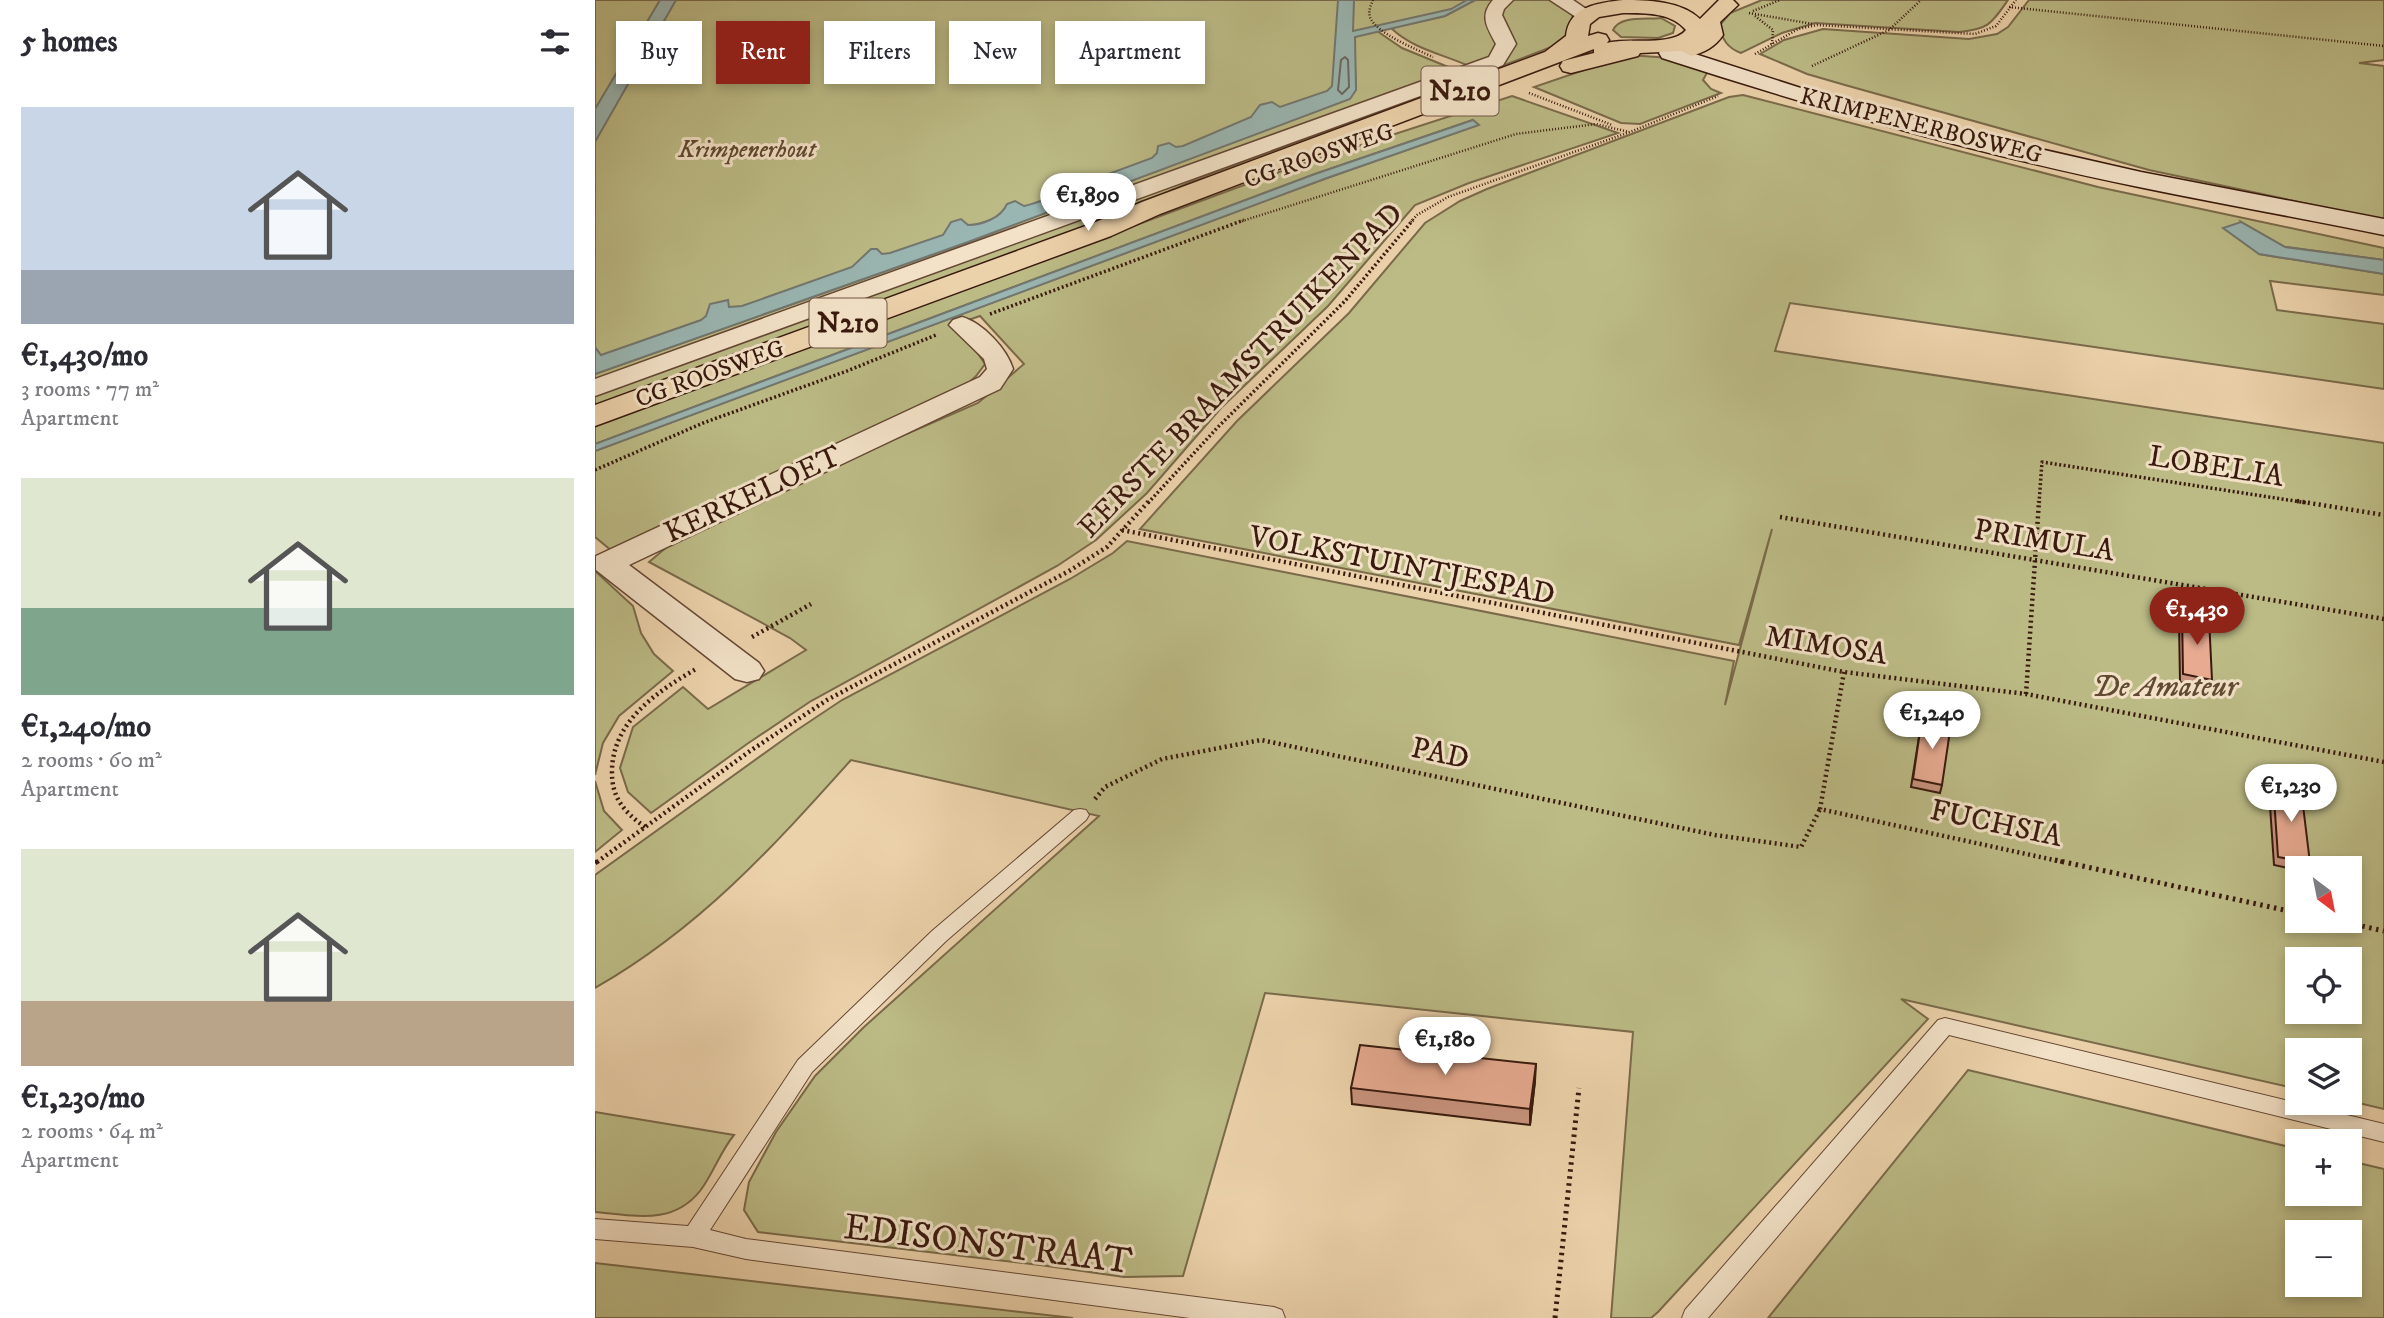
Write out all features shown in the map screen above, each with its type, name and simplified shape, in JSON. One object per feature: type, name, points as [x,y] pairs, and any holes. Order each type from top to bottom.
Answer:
[{"type":"main road","name":"N210","points":[[1685,9],[1656,5],[1608,15],[1600,27],[1694,40]]},
{"type":"main road","points":[[1694,40],[1697,29],[1685,9],[1738,6]]},
{"type":"main road","points":[[1694,40],[1738,6]]},
{"type":"main road","name":"CG ROOSWEG","points":[[1566,59],[1571,51],[1600,27]]},
{"type":"main road","name":"CG ROOSWEG","points":[[595,416],[1101,230],[1156,214],[1566,59],[1600,27]]},
{"type":"main road","name":"KRIMPENERBOSWEG","points":[[1694,40],[1725,57],[2177,185]]},
{"type":"main road","name":"KRIMPENERBOSWEG","points":[[1694,40],[1799,95],[1943,134],[2141,180],[2384,227]]},
{"type":"street","points":[[595,388],[1489,64],[1496,61],[1506,44],[1492,20],[1496,5],[1504,0]]},
{"type":"street","points":[[1559,0],[1600,27]]},
{"type":"street","name":"KERKELOET","points":[[747,671],[601,557],[990,383],[1000,369],[996,356],[962,325]]},
{"type":"lane","points":[[693,1237],[805,1066],[939,936],[1080,815]]},
{"type":"lane","points":[[1693,1318],[1945,1026],[2384,1133]]},
{"type":"lane","name":"EDISONSTRAAT","points":[[595,1229],[693,1237],[746,1249],[1274,1318]]},
{"type":"path","points":[[1373,0],[1369,13],[1371,21],[1411,47],[1441,60]]},
{"type":"path","points":[[1738,6],[1780,0]]},
{"type":"path","points":[[1812,66],[1889,30],[1921,0]]},
{"type":"path","points":[[1738,6],[1817,25],[1975,34],[1996,26],[2016,0]]},
{"type":"path","points":[[1738,6],[1761,18],[1773,30],[1772,44],[1798,29],[1817,25]]},
{"type":"path","points":[[2009,7],[2384,46]]},
{"type":"path","name":"EERSTE BRAAMSTRUIKENPAD","points":[[595,863],[827,699],[1069,571],[1107,547],[1218,427],[1345,301],[1417,215],[1448,197],[1630,132],[1729,91]]},
{"type":"path","points":[[1526,92],[1630,132]]},
{"type":"path","points":[[595,470],[703,423],[1263,213],[1516,134],[1596,124],[1630,132]]},
{"type":"path","name":"LOBELIA","points":[[2036,562],[2042,461],[2384,515]]},
{"type":"path","name":"PRIMULA","points":[[1780,517],[2384,619]]},
{"type":"path","name":"VOLKSTUINTJESPAD","points":[[1122,530],[1181,544],[1674,640]]},
{"type":"path","points":[[2027,694],[2036,562]]},
{"type":"path","points":[[645,827],[621,808],[610,783],[615,753],[625,726],[650,701],[683,676],[811,604]]},
{"type":"path","name":"MIMOSA","points":[[1674,640],[1844,672],[2027,694],[2384,762]]},
{"type":"path","points":[[1820,809],[1844,672]]},
{"type":"path","name":"PAD","points":[[1080,815],[1105,788],[1161,759],[1261,740],[1715,835],[1801,847],[1820,809]]},
{"type":"path","name":"FUCHSIA","points":[[1820,809],[2285,910]]},
{"type":"path","points":[[2363,926],[2384,931]]},
{"type":"path","points":[[1555,1318],[1579,1087]]},
{"type":"green space","name":"Krimpenerhout","points":[[595,0],[1470,0],[1456,9],[1343,35],[1338,93],[595,364]]},
{"type":"green space","points":[[1475,0],[1495,0],[1490,5],[1487,16],[1501,43],[1495,56],[1469,66],[1418,46],[1391,28],[1445,16]]},
{"type":"green space","points":[[1510,0],[1550,0],[1573,14],[1570,32],[1559,44],[1502,66],[1498,65],[1514,43],[1501,16],[1501,11]]},
{"type":"green space","points":[[1762,0],[2008,0],[1988,24],[1969,31],[1815,23],[1782,33],[1741,53],[1736,51],[1726,42],[1720,25],[1730,13]]},
{"type":"green space","points":[[2029,0],[2384,0],[2384,60],[2359,63],[2384,66],[2384,220],[2149,170],[1807,74],[1760,54],[1784,40],[1823,29],[1969,39],[1997,34],[2008,27]]},
{"type":"green space","points":[[1661,18],[1675,26],[1673,33],[1658,38],[1621,37],[1613,30],[1616,25],[1627,20]]},
{"type":"green space","points":[[1377,31],[1402,48],[1458,71],[595,384],[595,374],[968,242],[1349,99],[1356,89],[1354,37]]},
{"type":"green space","points":[[1628,55],[1671,58],[1709,69],[1703,80],[1711,89],[1721,93],[1640,124],[1621,123],[1534,87]]},
{"type":"green space","points":[[1463,78],[1467,79],[1202,177],[1092,225],[595,408],[595,393]]},
{"type":"green space","name":"De Amateur","points":[[1743,95],[2098,187],[2384,248],[2384,260],[2285,247],[2241,222],[2259,254],[2384,274],[2384,295],[2270,281],[2277,310],[2384,324],[2384,389],[1790,303],[1775,351],[2384,443],[2384,1109],[2362,1104],[2362,1038],[2285,1038],[2285,1086],[1901,999],[1928,1019],[1658,1312],[1651,1318],[1611,1318],[1633,1032],[1265,993],[1183,1276],[1124,1277],[758,1232],[744,1210],[749,1182],[776,1132],[815,1076],[864,1027],[1099,816],[851,760],[763,855],[701,913],[633,965],[595,988],[595,875],[842,700],[1070,579],[1113,553],[1127,541],[1734,661],[1725,705],[1772,529],[1739,645],[1140,529],[1237,421],[1349,313],[1425,223],[1460,201],[1729,97]]},
{"type":"green space","points":[[1512,96],[1618,133],[1469,183],[1415,205],[1328,306],[1221,408],[1147,493],[1096,540],[1057,566],[811,701],[651,813],[628,792],[620,768],[633,727],[683,687],[708,709],[806,650],[790,638],[649,562],[668,546],[812,475],[978,403],[1024,364],[980,316],[951,326],[968,339],[985,364],[962,389],[612,551],[595,537],[595,451],[1327,178],[1478,125],[1473,120],[1315,174],[595,444],[595,426],[1287,169]]},
{"type":"green space","points":[[595,571],[633,606],[641,633],[654,654],[673,671],[619,716],[603,743],[595,775]]},
{"type":"green space","points":[[595,781],[604,811],[622,830],[595,852]]},
{"type":"green space","points":[[1968,1070],[2285,1146],[2285,1206],[2362,1206],[2362,1164],[2384,1169],[2384,1318],[1768,1318]]},
{"type":"green space","points":[[595,1112],[734,1135],[700,1191],[677,1209],[652,1216],[595,1212]]},
{"type":"green space","points":[[595,1263],[1073,1318],[595,1318]]},
{"type":"water","points":[[660,0],[676,0],[664,21],[647,21]]},
{"type":"water","points":[[1338,0],[1354,0],[1353,31],[1451,9],[1467,0],[1475,0],[1445,16],[1355,37],[1356,90],[1350,99],[968,242],[595,374],[595,347],[601,355],[701,320],[706,316],[710,304],[728,300],[729,307],[742,306],[852,267],[871,249],[877,249],[882,254],[890,253],[943,235],[951,222],[961,219],[968,225],[985,222],[996,217],[1007,204],[1015,201],[1024,206],[1037,203],[1044,200],[1057,184],[1069,180],[1079,185],[1152,158],[1157,153],[1158,146],[1169,143],[1176,147],[1183,146],[1251,117],[1260,105],[1272,102],[1280,107],[1327,91],[1332,86]]},
{"type":"water","points":[[616,74],[616,84],[628,84],[595,142],[595,109]]},
{"type":"water","points":[[1473,120],[1479,125],[1327,178],[595,451],[595,444],[1315,174]]},
{"type":"water","points":[[2241,222],[2285,247],[2384,260],[2384,274],[2259,254],[2223,228]]},
{"type":"building","points":[[2182,613],[2209,618],[2212,680],[2183,674]]},
{"type":"building","points":[[1922,718],[1951,724],[1942,785],[1913,779]]},
{"type":"building","points":[[2273,783],[2301,789],[2309,856],[2278,857]]},
{"type":"building","points":[[1360,1045],[1536,1064],[1530,1109],[1351,1088]]}]
